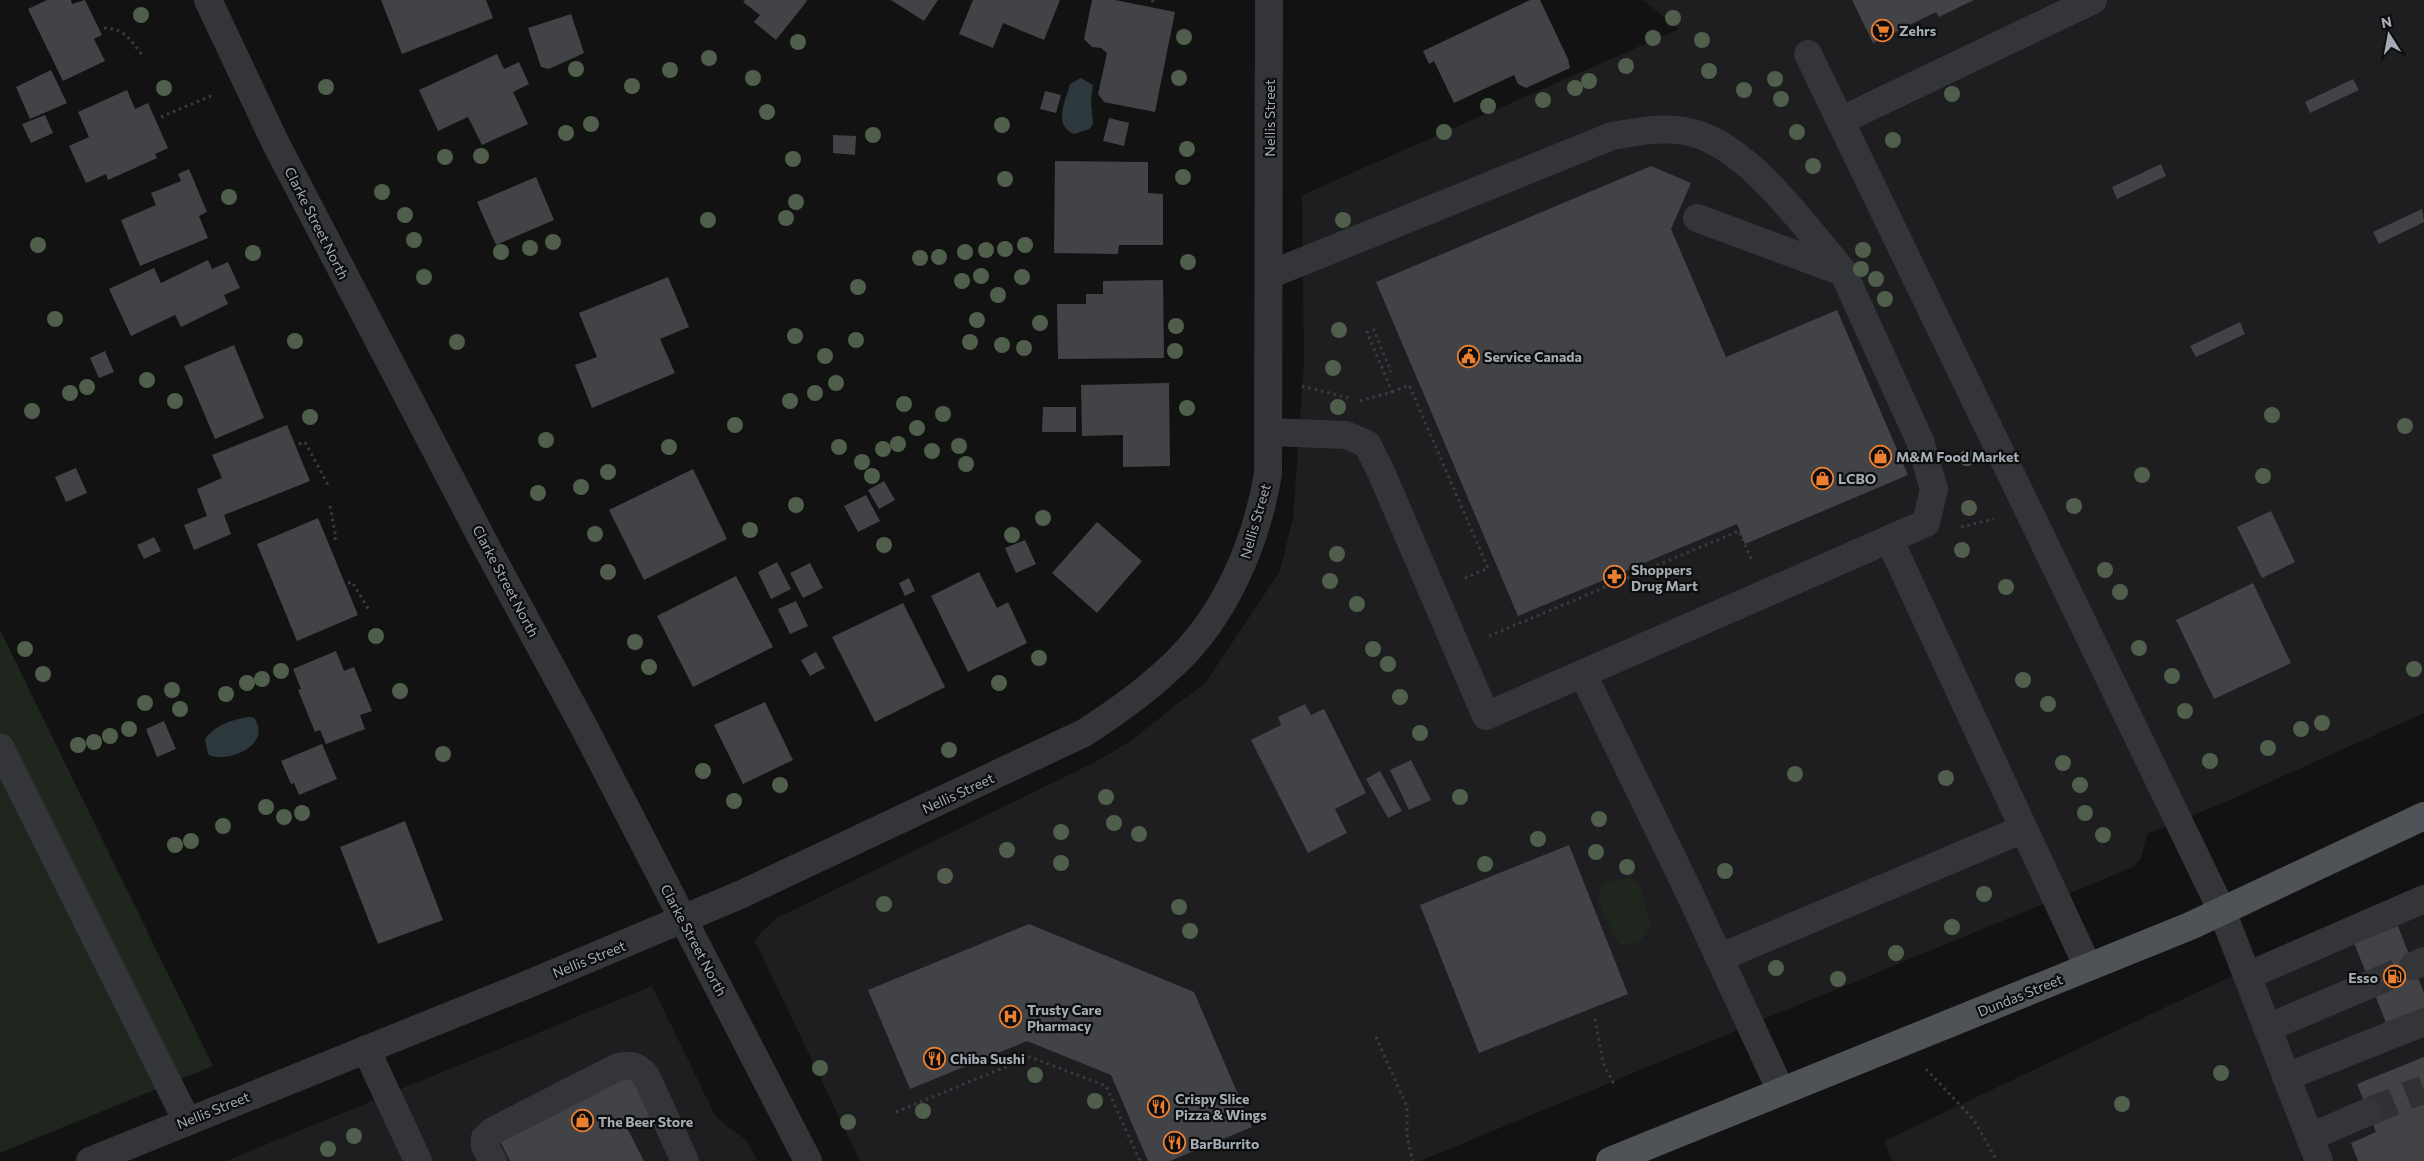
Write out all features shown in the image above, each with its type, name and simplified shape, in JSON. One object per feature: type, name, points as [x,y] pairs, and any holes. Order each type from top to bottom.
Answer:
[{"type":"main road","name":"Dundas Street","points":[[1610,1161],[2088,967],[2222,910],[2424,816]]},
{"type":"street","name":"Clarke Street North","points":[[208,0],[290,170],[489,552],[585,729],[808,1161]]},
{"type":"street","name":"Nellis Street","points":[[90,1161],[742,894],[1063,744],[1116,713],[1174,665],[1204,628],[1245,561],[1265,493],[1268,474],[1270,377],[1268,0]]},
{"type":"street","points":[[1842,120],[2093,0]]},
{"type":"street","points":[[1808,54],[1842,120],[2222,910],[2314,1149],[2368,1112]]},
{"type":"street","points":[[1268,432],[1346,435],[1367,444],[1486,716],[1926,523],[1934,489],[1920,441],[1843,272],[1765,179],[1729,151],[1703,137],[1685,131],[1655,129],[1612,136],[1269,275]]},
{"type":"street","points":[[1697,218],[1843,272]]},
{"type":"street","points":[[1889,539],[2088,967]]},
{"type":"street","points":[[1583,674],[1781,1091]]},
{"type":"street","points":[[0,747],[187,1121]]},
{"type":"street","points":[[1719,958],[2023,829]]},
{"type":"street","points":[[2247,976],[2424,899]]},
{"type":"street","points":[[2267,1028],[2371,984]]},
{"type":"street","points":[[2286,1077],[2424,1022]]},
{"type":"street","points":[[366,1049],[418,1161]]},
{"type":"street","points":[[493,1161],[485,1146],[485,1138],[493,1131],[618,1067],[627,1065],[639,1067],[646,1076],[685,1161]]},
{"type":"path","points":[[104,28],[117,29],[125,34],[143,56]]},
{"type":"path","points":[[161,117],[213,95]]},
{"type":"path","points":[[1391,372],[1374,330],[1367,332],[1392,392]]},
{"type":"path","points":[[1270,377],[1363,401],[1409,385],[1488,568],[1433,592]]},
{"type":"path","points":[[299,444],[305,442],[328,485]]},
{"type":"path","points":[[330,506],[336,538],[331,541]]},
{"type":"path","points":[[1962,527],[1996,518]]},
{"type":"path","points":[[1457,650],[1739,531],[1766,594]]},
{"type":"path","points":[[348,583],[352,582],[369,610]]},
{"type":"path","points":[[1595,1019],[1603,1063],[1615,1086]]},
{"type":"path","points":[[1376,1037],[1407,1107],[1406,1138],[1413,1161]]},
{"type":"path","points":[[1901,1043],[1974,1120],[1997,1161]]},
{"type":"path","points":[[896,1112],[1030,1057],[1106,1086],[1140,1161]]},
{"type":"shaded area","points":[[1643,0],[2424,0],[2424,713],[2223,803],[2147,834],[2141,858],[2133,867],[1420,1161],[860,1161],[755,941],[760,933],[777,918],[1099,760],[1129,742],[1206,682],[1280,571],[1293,518],[1304,363],[1302,195],[1679,29]]},
{"type":"shaded area","points":[[1081,78],[1093,85],[1091,101],[1093,124],[1089,129],[1074,134],[1067,130],[1064,125],[1062,112],[1070,84]]},
{"type":"shaded area","points":[[0,630],[213,1066],[0,1153]]},
{"type":"shaded area","points":[[250,717],[254,718],[258,728],[257,737],[252,745],[235,755],[215,757],[208,754],[205,740],[212,731],[231,721]]},
{"type":"shaded area","points":[[1632,878],[1641,889],[1646,910],[1652,921],[1641,939],[1621,946],[1614,936],[1598,900],[1602,885],[1614,880]]},
{"type":"shaded area","points":[[2424,895],[2424,1161],[1892,1161],[1884,1141],[2223,980]]},
{"type":"shaded area","points":[[652,986],[716,1117],[747,1141],[758,1161],[226,1161]]},
{"type":"building","points":[[47,0],[71,0],[72,4],[85,0],[102,35],[94,39],[105,61],[63,81],[28,9]]},
{"type":"building","points":[[381,0],[486,0],[493,18],[402,54]]},
{"type":"building","points":[[745,0],[807,1],[776,40],[754,22],[760,15],[743,2]]},
{"type":"building","points":[[891,0],[938,0],[924,21]]},
{"type":"building","points":[[973,0],[1060,0],[1044,40],[1003,23],[993,48],[959,34]]},
{"type":"building","points":[[1092,0],[1115,0],[1175,12],[1155,112],[1104,102],[1098,94],[1107,53],[1101,48],[1092,47],[1084,39]]},
{"type":"building","points":[[1530,0],[1540,0],[1568,59],[1570,68],[1526,88],[1518,84],[1514,75],[1454,103],[1434,61],[1429,64],[1423,51]]},
{"type":"building","name":"Zehrs","points":[[1852,0],[1974,0],[1939,17],[1936,12],[1873,43]]},
{"type":"building","points":[[571,14],[584,53],[549,69],[541,67],[528,28]]},
{"type":"building","points":[[497,54],[504,69],[519,62],[529,84],[513,92],[528,124],[482,145],[468,117],[438,131],[419,90]]},
{"type":"building","points":[[51,70],[67,103],[30,119],[16,87]]},
{"type":"building","points":[[2353,79],[2359,90],[2310,113],[2305,102]]},
{"type":"building","points":[[127,90],[135,109],[148,103],[168,148],[155,154],[157,158],[108,180],[106,174],[86,183],[69,146],[89,137],[78,112]]},
{"type":"building","points":[[1045,91],[1061,95],[1056,113],[1040,109]]},
{"type":"building","points":[[45,115],[53,133],[31,143],[22,124]]},
{"type":"building","points":[[1109,118],[1129,123],[1124,146],[1103,141]]},
{"type":"building","points":[[833,135],[856,136],[855,155],[833,153]]},
{"type":"building","points":[[1055,161],[1148,162],[1148,193],[1163,194],[1163,245],[1119,245],[1118,254],[1054,253]]},
{"type":"building","points":[[2161,164],[2166,176],[2117,199],[2112,187]]},
{"type":"building","points":[[1651,166],[1691,183],[1671,229],[1726,357],[1837,310],[1908,475],[1745,544],[1737,524],[1518,616],[1376,282]]},
{"type":"building","points":[[189,169],[207,212],[199,216],[208,238],[140,266],[121,220],[156,205],[151,193],[181,181],[178,174]]},
{"type":"building","points":[[536,177],[554,220],[496,245],[477,202]]},
{"type":"building","points":[[2422,209],[2424,222],[2379,244],[2373,232]]},
{"type":"building","points":[[208,260],[212,269],[228,262],[240,288],[224,295],[228,304],[181,327],[175,315],[131,336],[109,289],[154,268],[161,283]]},
{"type":"building","points":[[668,277],[689,327],[660,339],[675,373],[592,408],[575,365],[597,357],[579,313]]},
{"type":"building","points":[[1163,280],[1164,358],[1058,359],[1057,304],[1086,304],[1086,294],[1103,294],[1103,281]]},
{"type":"building","points":[[2240,322],[2245,334],[2196,357],[2190,346]]},
{"type":"building","points":[[234,345],[264,418],[215,439],[184,366]]},
{"type":"building","points":[[105,351],[114,372],[99,378],[90,358]]},
{"type":"building","points":[[1169,383],[1170,466],[1123,467],[1123,435],[1082,436],[1081,385]]},
{"type":"building","points":[[1043,407],[1076,407],[1076,432],[1042,432]]},
{"type":"building","points":[[287,425],[310,481],[224,515],[231,534],[194,550],[184,525],[207,516],[197,489],[222,478],[212,455]]},
{"type":"building","points":[[76,468],[87,493],[66,502],[55,477]]},
{"type":"building","points":[[693,469],[727,539],[644,580],[609,510]]},
{"type":"building","points":[[884,481],[895,500],[879,509],[868,490]]},
{"type":"building","points":[[866,495],[880,521],[858,532],[844,506]]},
{"type":"building","points":[[2271,511],[2295,562],[2262,578],[2237,527]]},
{"type":"building","points":[[318,518],[358,615],[297,641],[257,544]]},
{"type":"building","points":[[1097,522],[1142,561],[1097,613],[1052,573]]},
{"type":"building","points":[[154,537],[161,551],[144,559],[137,545]]},
{"type":"building","points":[[1025,540],[1036,564],[1016,573],[1005,548]]},
{"type":"building","points":[[777,562],[791,589],[771,599],[758,572]]},
{"type":"building","points":[[810,563],[823,588],[803,598],[790,573]]},
{"type":"building","points":[[979,572],[997,608],[1008,602],[1027,643],[968,672],[931,596]]},
{"type":"building","points":[[736,576],[773,647],[693,687],[657,616]]},
{"type":"building","points":[[909,578],[915,591],[905,596],[899,583]]},
{"type":"building","points":[[2253,583],[2291,663],[2214,699],[2176,620]]},
{"type":"building","points":[[796,601],[808,626],[790,634],[778,609]]},
{"type":"building","points":[[903,603],[945,687],[875,722],[832,637]]},
{"type":"building","points":[[336,651],[344,671],[354,667],[372,711],[360,715],[365,729],[326,744],[320,730],[315,732],[298,690],[301,689],[293,669]]},
{"type":"building","points":[[816,652],[825,668],[810,676],[801,660]]},
{"type":"building","points":[[765,702],[793,760],[743,784],[714,725]]},
{"type":"building","points":[[1305,704],[1311,715],[1324,709],[1366,793],[1335,809],[1347,833],[1308,853],[1251,740],[1281,725],[1278,717]]},
{"type":"building","points":[[164,721],[176,749],[157,757],[146,729]]},
{"type":"building","points":[[322,744],[337,779],[299,795],[294,783],[291,784],[281,761]]},
{"type":"building","points":[[1411,760],[1431,800],[1409,810],[1390,770]]},
{"type":"building","points":[[1380,771],[1402,811],[1388,818],[1366,779]]},
{"type":"building","points":[[405,821],[443,920],[378,944],[340,847]]},
{"type":"building","points":[[1569,845],[1628,994],[1479,1053],[1420,905]]},
{"type":"building","points":[[1029,924],[1194,992],[1252,1127],[1170,1161],[1148,1161],[1111,1075],[1027,1041],[910,1089],[868,990]]},
{"type":"building","points":[[2398,926],[2424,993],[2424,1016],[2389,1030],[2354,943]]},
{"type":"building","points":[[2424,1057],[2424,1161],[2358,1161],[2351,1143],[2376,1132],[2357,1084]]},
{"type":"building","name":"The Beer Store","points":[[632,1069],[654,1115],[627,1128],[644,1161],[510,1161],[497,1135]]},
{"type":"tunnel","points":[[2371,984],[2413,966]]},
{"type":"tunnel","points":[[2368,1112],[2424,1089]]},
{"type":"place","name":"Zehrs","points":[[1883,30]]},
{"type":"place","name":"Service Canada","points":[[1468,356]]},
{"type":"place","name":"M&M Food Market","points":[[1880,456]]},
{"type":"place","name":"LCBO","points":[[1822,478]]},
{"type":"place","name":"Shoppers Drug Mart","points":[[1615,577]]},
{"type":"place","name":"Esso","points":[[2394,977]]},
{"type":"place","name":"Trusty Care Pharmacy","points":[[1011,1017]]},
{"type":"place","name":"Chiba Sushi","points":[[934,1058]]},
{"type":"place","name":"Crispy Slice Pizza & Wings","points":[[1159,1106]]},
{"type":"place","name":"The Beer Store","points":[[582,1121]]},
{"type":"place","name":"BarBurrito","points":[[1174,1143]]}]
